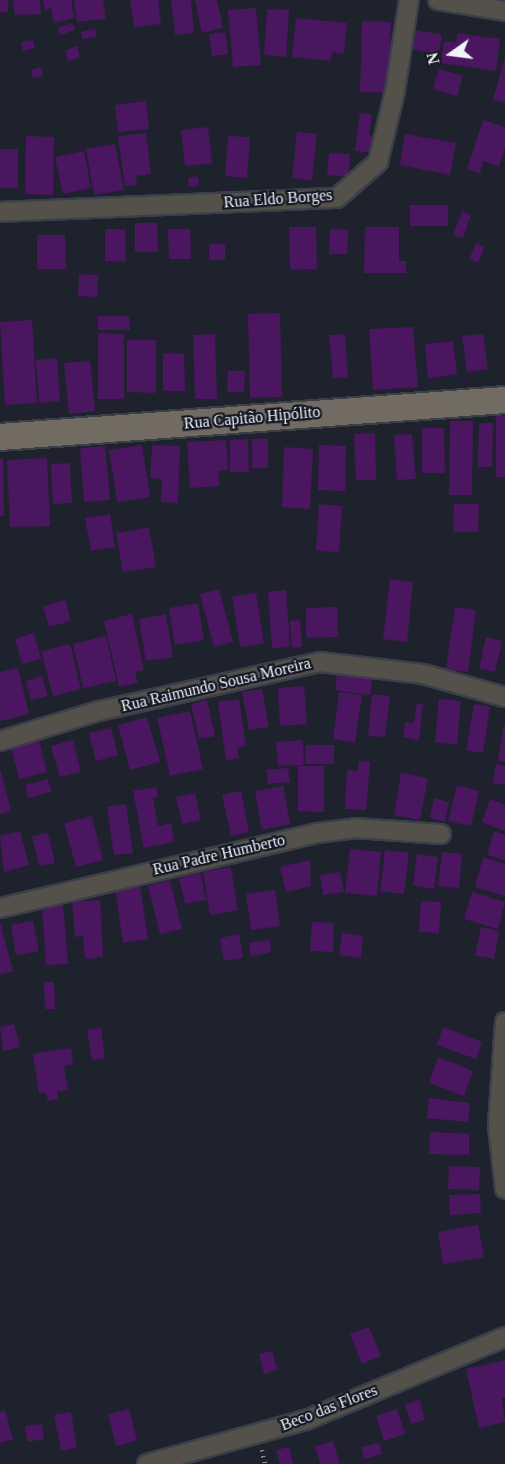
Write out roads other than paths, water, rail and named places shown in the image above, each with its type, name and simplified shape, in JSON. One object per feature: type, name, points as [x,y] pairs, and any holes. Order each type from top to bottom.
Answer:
[{"type":"main road","name":"Rua Capitão Hipólito","points":[[0,437],[505,400]]},
{"type":"street","name":"Rua Eldo Borges","points":[[0,212],[337,198],[378,162],[395,91],[409,0]]},
{"type":"street","points":[[438,0],[505,11]]},
{"type":"street","name":"Rua Raimundo Sousa Moreira","points":[[0,741],[99,711],[320,662],[423,674],[505,697]]},
{"type":"street","name":"Rua Padre Humberto","points":[[0,908],[317,833],[355,828],[441,834]]},
{"type":"street","points":[[505,1022],[498,1126],[505,1189]]},
{"type":"street","name":"Beco das Flores","points":[[147,1464],[306,1420],[505,1337]]}]
